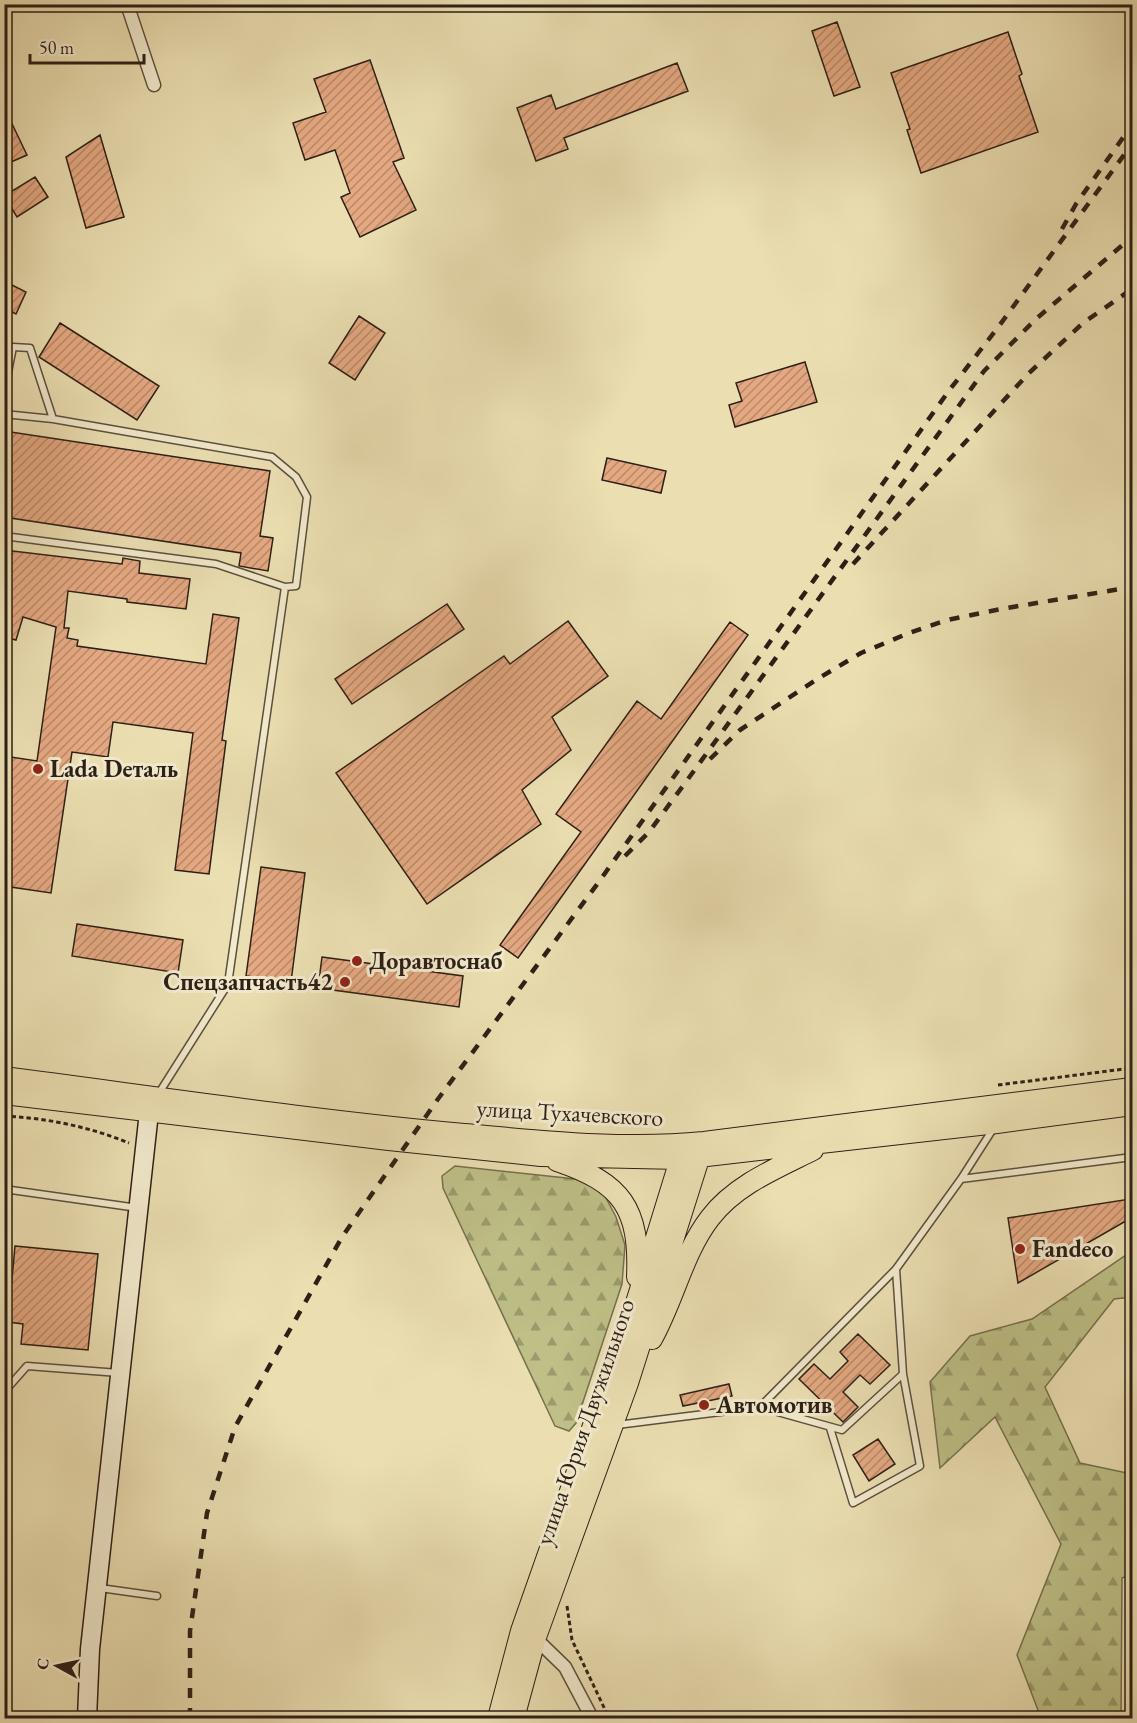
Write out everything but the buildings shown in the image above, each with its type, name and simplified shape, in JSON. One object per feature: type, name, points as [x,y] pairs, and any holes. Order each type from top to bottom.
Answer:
[{"type":"main road","name":"улица Тухачевского","points":[[4,1077],[153,1104],[389,1140],[541,1155],[682,1152],[825,1143],[1132,1105]]},
{"type":"main road","name":"улица Тухачевского","points":[[702,1150],[1132,1088]]},
{"type":"main road","name":"улица Тухачевского","points":[[4,1094],[153,1104],[543,1141],[637,1145],[682,1152]]},
{"type":"main road","points":[[628,1383],[662,1322],[691,1252],[710,1218],[749,1183],[825,1143]]},
{"type":"main road","name":"улица Юрия Двужильного","points":[[498,1719],[529,1634],[613,1425],[702,1150]]},
{"type":"main road","name":"улица Юрия Двужильного","points":[[514,1719],[529,1634],[682,1152]]},
{"type":"main road","points":[[541,1155],[579,1169],[610,1187],[626,1206],[633,1222],[638,1248],[635,1306]]},
{"type":"street","points":[[127,4],[154,85]]},
{"type":"street","points":[[87,1719],[90,1649],[96,1588],[138,1208],[153,1104]]},
{"type":"street","points":[[529,1634],[565,1667],[592,1719]]},
{"type":"lane","points":[[4,392],[13,346],[30,348],[53,419]]},
{"type":"lane","points":[[4,414],[53,419],[272,457],[296,477],[307,497],[296,586],[285,587],[216,564],[4,536]]},
{"type":"lane","points":[[153,1104],[228,984],[285,587]]},
{"type":"lane","points":[[760,1407],[896,1269],[961,1179],[997,1123]]},
{"type":"lane","points":[[961,1179],[1132,1157]]},
{"type":"lane","points":[[4,1189],[138,1208]]},
{"type":"lane","points":[[830,1428],[853,1503],[921,1466],[903,1374],[896,1269]]},
{"type":"lane","points":[[4,1392],[27,1366],[120,1373]]},
{"type":"lane","points":[[613,1425],[760,1407],[842,1430],[903,1374]]},
{"type":"lane","points":[[96,1588],[157,1596]]},
{"type":"path","points":[[998,1085],[1132,1068]]},
{"type":"path","points":[[4,1116],[28,1117],[100,1132],[145,1150]]},
{"type":"path","points":[[565,1596],[572,1640],[609,1719]]},
{"type":"green space","points":[[455,1166],[585,1180],[604,1194],[616,1217],[625,1245],[622,1284],[576,1423],[569,1431],[555,1426],[443,1188],[442,1176]]},
{"type":"green space","points":[[1132,1251],[1132,1297],[1114,1299],[1045,1387],[1080,1463],[1132,1474],[1132,1574],[1122,1578],[1121,1718],[1041,1718],[1017,1655],[1061,1544],[995,1417],[940,1468],[930,1382],[970,1336],[1032,1319]]},
{"type":"railway","points":[[1062,229],[1076,204],[1132,125]]},
{"type":"railway","points":[[190,1718],[190,1631],[207,1513],[235,1427],[342,1237],[438,1099],[598,883],[948,392],[1132,144]]},
{"type":"railway","points":[[625,856],[649,832],[984,371],[1036,319],[1132,237]]},
{"type":"railway","points":[[853,564],[1029,373],[1083,323],[1132,289]]},
{"type":"railway","points":[[710,759],[740,730],[819,678],[861,653],[909,633],[947,620],[1132,587]]},
{"type":"place","name":"Lada Dеталь","points":[[38,769]]},
{"type":"place","name":"Доравтоснаб","points":[[357,961]]},
{"type":"place","name":"Спецзапчасть42","points":[[345,982]]},
{"type":"place","name":"Fandeco","points":[[1020,1249]]},
{"type":"place","name":"Автомотив","points":[[704,1405]]}]
